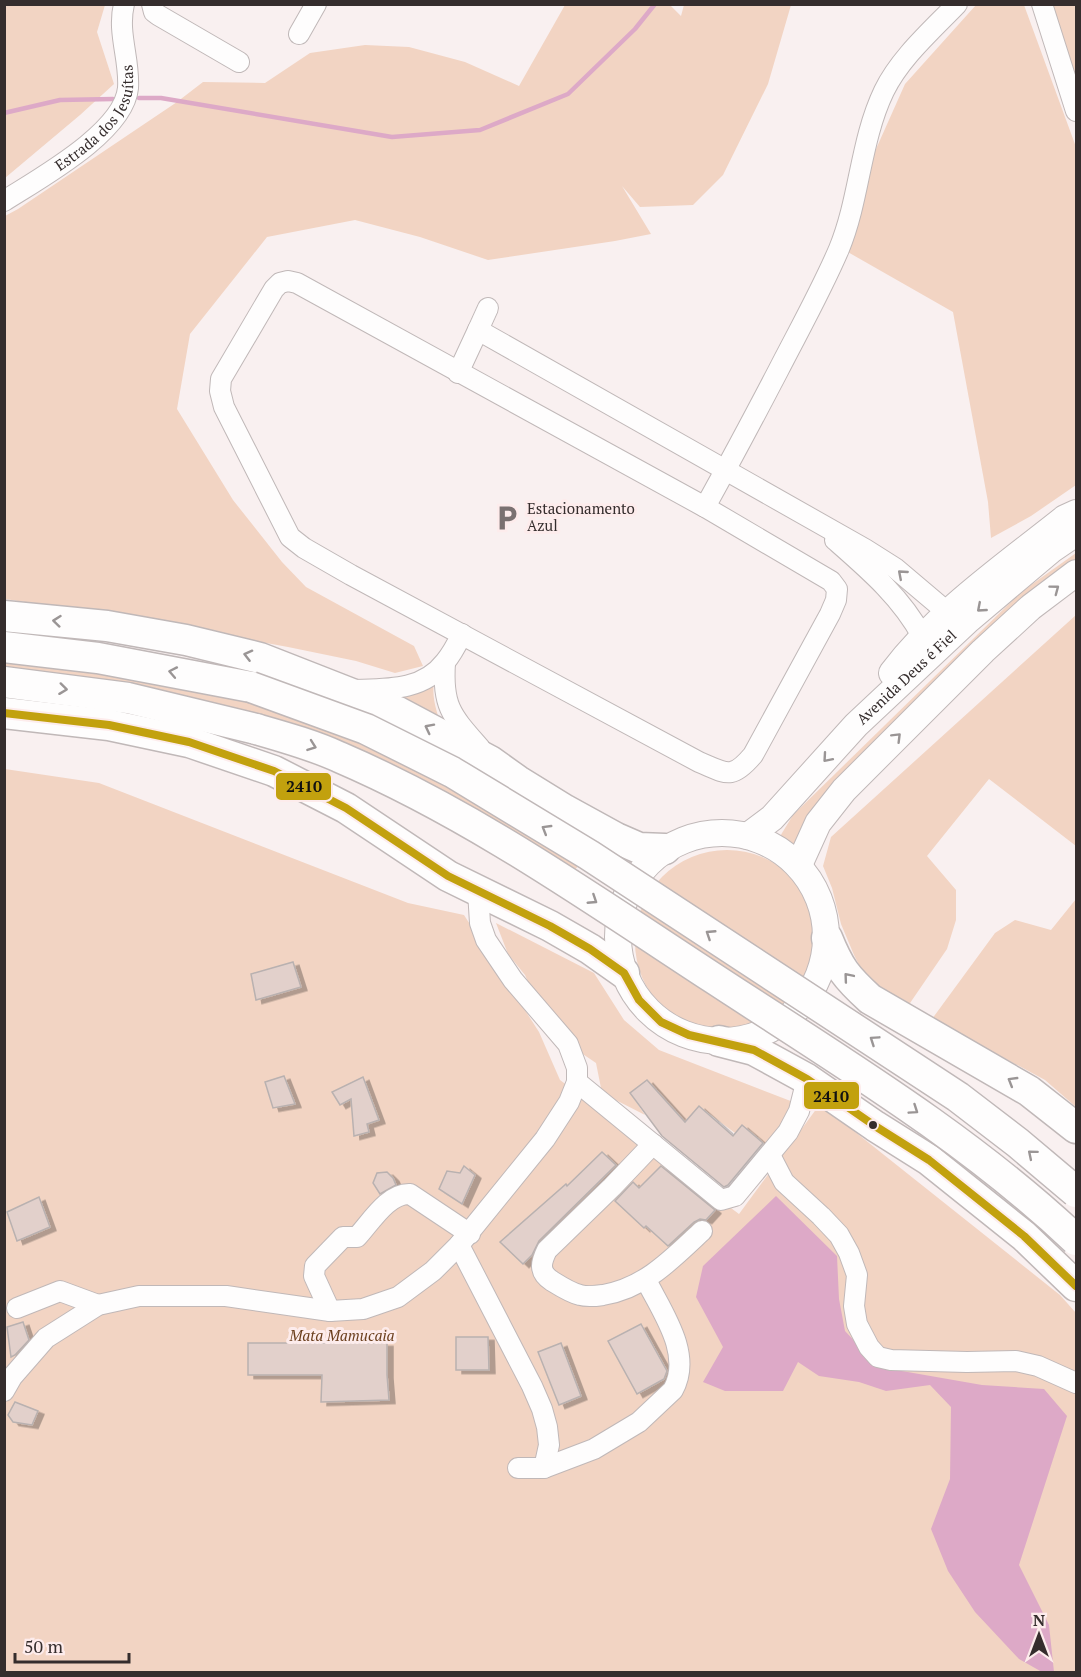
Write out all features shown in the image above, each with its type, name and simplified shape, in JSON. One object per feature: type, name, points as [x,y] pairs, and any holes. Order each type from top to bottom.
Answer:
[{"type":"highway","points":[[4,616],[106,626],[186,640],[260,658],[398,712],[490,760],[555,804],[616,838],[639,848],[665,849]]},
{"type":"highway","points":[[4,647],[98,658],[251,687],[375,734],[452,772],[580,849],[958,1097],[1077,1192]]},
{"type":"highway","points":[[4,682],[128,698],[256,729],[305,743],[405,787],[482,830],[929,1120],[1033,1199],[1077,1240]]},
{"type":"highway","points":[[4,713],[109,725],[189,742],[274,771],[346,808],[448,876],[550,926],[590,949],[624,973]]},
{"type":"highway","points":[[827,938],[837,963],[870,999],[1029,1091],[1077,1128]]},
{"type":"highway","points":[[719,1041],[754,1050],[819,1087],[929,1160],[1024,1236],[1077,1286]]},
{"type":"main road","points":[[856,724],[875,695],[922,636],[947,612],[1065,518],[1077,513]]},
{"type":"main road","name":"Avenida Deus é Fiel","points":[[748,836],[772,818],[856,724],[1009,584],[1051,550],[1077,533]]},
{"type":"main road","points":[[799,865],[818,823],[844,790],[983,651],[1031,608],[1077,573]]},
{"type":"main road","points":[[720,832],[748,836],[767,842],[784,852],[799,865],[811,881],[820,899],[826,918],[827,938],[818,984],[782,1022],[741,1041],[719,1041],[689,1035],[661,1022],[639,1000],[624,973],[617,938],[622,904],[639,873],[665,849],[691,837],[720,832]]},
{"type":"street","name":"Estrada dos Jesuítas","points":[[4,201],[65,162],[106,128],[125,104],[128,70],[121,23],[124,4]]},
{"type":"street","points":[[152,4],[154,12],[239,62]]},
{"type":"street","points":[[299,34],[316,4]]},
{"type":"street","points":[[705,507],[816,298],[839,247],[849,218],[868,138],[885,89],[913,51],[957,4]]},
{"type":"street","points":[[1042,4],[1077,111]]},
{"type":"street","points":[[288,281],[307,288],[705,507],[831,580],[837,589],[836,600],[830,614],[753,755],[742,768],[735,772],[725,773],[699,762],[342,571],[304,548],[291,537],[225,407],[220,391],[222,379],[274,289],[280,283],[288,281]]},
{"type":"street","points":[[458,373],[489,308]]},
{"type":"street","points":[[478,330],[726,469],[810,519],[838,532],[895,568],[947,612]]},
{"type":"street","points":[[810,519],[891,592],[914,621],[922,636]]},
{"type":"street","points":[[346,691],[385,689],[417,684],[435,673],[445,663],[462,634]]},
{"type":"street","points":[[445,663],[444,684],[447,704],[462,728],[490,760]]},
{"type":"street","points":[[4,1391],[12,1377],[46,1338],[98,1305],[139,1296],[226,1296],[330,1311],[363,1309],[398,1297],[433,1271],[465,1240],[545,1139],[569,1102],[577,1082],[577,1068],[568,1044],[513,980],[486,940],[480,923],[478,891]]},
{"type":"street","points":[[577,1082],[721,1200],[735,1196],[788,1132],[800,1110],[819,1087]]},
{"type":"street","points":[[800,1110],[819,1087]]},
{"type":"street","points":[[653,1144],[547,1250],[541,1262],[546,1277],[581,1296],[618,1293],[646,1280],[702,1231]]},
{"type":"street","points":[[770,1155],[784,1182],[827,1222],[839,1235],[849,1252],[857,1275],[854,1306],[857,1324],[869,1347],[879,1357],[891,1360],[1016,1361],[1038,1366],[1077,1383]]},
{"type":"street","points":[[330,1311],[314,1276],[315,1266],[343,1237],[357,1237],[392,1198],[410,1194],[465,1240],[542,1409],[549,1445],[544,1468]]},
{"type":"street","points":[[518,1468],[544,1468],[594,1449],[639,1422],[674,1390],[679,1370],[678,1344],[646,1280]]},
{"type":"street","points":[[17,1308],[60,1291],[98,1305]]},
{"type":"green space","points":[[5,4],[105,5],[97,32],[114,84],[5,178]]},
{"type":"green space","points":[[565,5],[670,5],[681,16],[684,5],[791,5],[768,84],[723,175],[693,205],[640,207],[622,186],[651,234],[488,260],[420,237],[355,220],[267,237],[190,334],[177,409],[233,500],[282,562],[306,587],[414,646],[423,666],[395,673],[356,661],[288,647],[132,618],[5,599],[5,216],[177,102],[203,82],[265,83],[310,53],[365,45],[409,47],[465,62],[519,86]]},
{"type":"green space","points":[[976,5],[1024,5],[1076,147],[1076,485],[1031,516],[991,538],[988,502],[953,312],[846,251],[872,158],[905,84]]},
{"type":"green space","points":[[1042,5],[1076,5],[1076,111]]},
{"type":"green space","points":[[1076,553],[1076,574],[799,851],[779,838],[793,815],[1021,592]]},
{"type":"green space","points":[[1076,615],[1076,846],[989,779],[927,856],[956,890],[956,920],[947,949],[908,1006],[865,977],[854,955],[841,924],[832,888],[823,866],[831,837]]},
{"type":"green space","points":[[4,660],[227,690],[386,750],[581,863],[570,875],[361,758],[5,676]]},
{"type":"green space","points":[[434,681],[434,700],[439,719],[395,696]]},
{"type":"green space","name":"Mata Mamucaia","points":[[5,769],[99,783],[408,903],[464,915],[539,1032],[560,1080],[739,1214],[820,1104],[1060,1295],[1076,1313],[1076,1672],[5,1672]]},
{"type":"green space","points":[[727,850],[762,857],[792,877],[812,907],[819,942],[812,977],[792,1007],[762,1027],[727,1034],[692,1027],[662,1007],[642,977],[635,942],[642,907],[662,877],[692,857]]},
{"type":"green space","points":[[1076,899],[1076,1107],[1045,1080],[932,1019],[995,933],[1015,920],[1051,930]]},
{"type":"green space","points":[[496,923],[594,973],[624,1020],[659,1050],[801,1105],[767,1146],[742,1125],[735,1133],[699,1106],[685,1122],[630,1093],[645,1115],[602,1093],[596,1063],[568,1044],[542,1014],[525,975],[508,954]]},
{"type":"shaded area","points":[[776,1196],[837,1256],[839,1299],[845,1331],[879,1367],[982,1385],[1044,1389],[1067,1416],[1019,1565],[1049,1625],[1054,1672],[1042,1672],[1019,1659],[975,1612],[948,1571],[931,1529],[950,1479],[951,1407],[930,1385],[886,1391],[859,1382],[819,1376],[798,1362],[783,1391],[725,1391],[703,1382],[723,1347],[696,1297],[703,1266]]},
{"type":"building","points":[[293,962],[301,987],[256,1000],[251,974]]},
{"type":"building","points":[[284,1076],[295,1104],[273,1108],[265,1082]]},
{"type":"building","points":[[363,1077],[379,1120],[367,1124],[369,1132],[354,1136],[351,1099],[340,1105],[332,1092]]},
{"type":"building","points":[[647,1080],[685,1122],[699,1106],[733,1136],[742,1125],[763,1143],[728,1185],[724,1187],[662,1136],[630,1093]]},
{"type":"building","points":[[602,1152],[616,1165],[539,1241],[532,1255],[523,1264],[500,1242],[566,1184],[567,1186]]},
{"type":"building","points":[[464,1166],[475,1175],[462,1204],[439,1189],[447,1171],[460,1173]]},
{"type":"building","points":[[661,1166],[715,1210],[706,1220],[700,1219],[694,1222],[668,1246],[646,1226],[644,1228],[615,1201],[633,1182],[639,1188]]},
{"type":"building","points":[[387,1172],[396,1185],[380,1194],[373,1183],[377,1173]]},
{"type":"building","points":[[39,1197],[50,1227],[17,1241],[7,1212]]},
{"type":"building","points":[[23,1322],[29,1340],[11,1357],[7,1327]]},
{"type":"building","points":[[641,1324],[667,1371],[664,1379],[637,1394],[608,1341]]},
{"type":"building","points":[[456,1337],[488,1337],[489,1370],[456,1370]]},
{"type":"building","points":[[248,1343],[387,1343],[389,1400],[321,1402],[322,1375],[248,1375]]},
{"type":"building","points":[[561,1343],[581,1396],[559,1405],[538,1352]]},
{"type":"building","points":[[15,1402],[38,1411],[32,1425],[13,1422],[8,1415]]},
{"type":"waterway","points":[[139,98],[161,98],[392,137],[480,130],[568,94],[635,29],[655,4]]},
{"type":"waterway","points":[[4,113],[60,100],[113,99]]},
{"type":"transit line","name":"2410","points":[[4,713],[109,725],[189,742],[274,771],[346,808],[448,876],[550,926],[590,949],[624,973],[639,1000],[661,1022],[689,1035],[754,1050],[807,1079],[929,1160],[1024,1236],[1076,1286]]},
{"type":"place","name":"Estacionamento Azul","points":[[507,518]]}]
